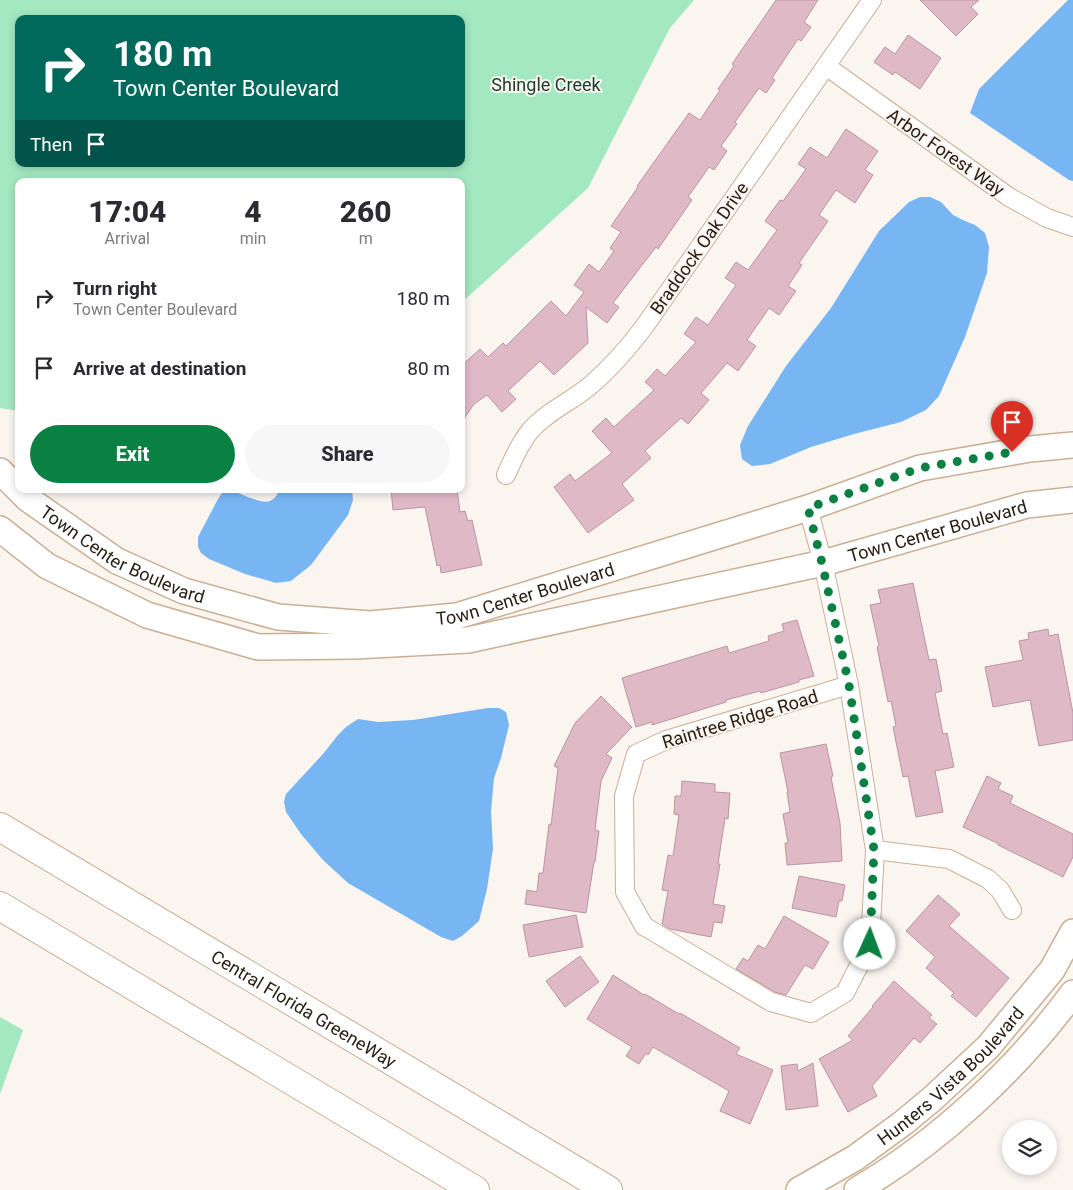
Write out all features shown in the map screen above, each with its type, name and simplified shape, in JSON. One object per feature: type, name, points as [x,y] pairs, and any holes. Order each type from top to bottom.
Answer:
[{"type":"highway","name":"Central Florida GreeneWay","points":[[0,827],[608,1190]]},
{"type":"highway","points":[[0,906],[475,1190]]},
{"type":"street","name":"Braddock Oak Drive","points":[[506,475],[520,445],[531,430],[551,413],[591,385],[617,361],[639,334],[872,0]]},
{"type":"street","name":"Arbor Forest Way","points":[[826,66],[1009,197],[1046,218],[1073,227]]},
{"type":"street","name":"Town Center Boulevard","points":[[22,493],[118,560],[184,591],[278,617],[370,624],[457,616],[808,508],[920,468],[1030,449],[1073,446]]},
{"type":"street","name":"Town Center Boulevard","points":[[0,471],[15,486]]},
{"type":"street","name":"Town Center Boulevard","points":[[0,529],[47,566],[147,615],[258,647],[355,646],[468,640],[822,563],[1027,505],[1073,500]]},
{"type":"street","name":"Raintree Ridge Road","points":[[808,508],[849,685],[874,850],[870,944],[845,993],[811,1013],[771,1002],[644,926],[625,892],[624,796],[636,754],[666,740],[849,685]]},
{"type":"street","points":[[874,850],[949,860],[988,879],[1000,890],[1012,910]]},
{"type":"street","name":"Hunters Vista Boulevard","points":[[799,1190],[855,1158],[903,1123],[939,1093],[988,1047],[1052,970],[1073,932]]},
{"type":"street","name":"Hunters Vista Boulevard","points":[[857,1190],[915,1152],[962,1114],[1001,1077],[1047,1026],[1073,993]]},
{"type":"green space","name":"Shingle Creek","points":[[0,0],[694,0],[670,28],[588,188],[465,299],[465,178],[15,178],[15,410],[0,408]]},
{"type":"green space","points":[[0,1017],[23,1030],[0,1094]]},
{"type":"water","points":[[1068,0],[1073,0],[1073,181],[970,113],[979,89]]},
{"type":"water","points":[[920,197],[930,197],[941,202],[953,215],[975,225],[985,233],[989,247],[987,273],[965,337],[939,396],[926,410],[901,422],[811,447],[770,464],[752,466],[742,459],[740,445],[748,426],[786,366],[831,308],[879,231],[909,202]]},
{"type":"water","points":[[222,493],[239,493],[266,502],[275,498],[277,493],[352,493],[353,500],[348,515],[311,565],[291,581],[276,583],[245,574],[209,559],[201,553],[198,547],[198,537]]},
{"type":"water","points":[[488,708],[499,708],[506,712],[509,725],[494,778],[491,811],[493,849],[487,889],[479,921],[462,936],[453,941],[441,937],[348,883],[323,860],[301,834],[286,812],[284,802],[286,794],[338,735],[358,719],[378,722],[413,720]]},
{"type":"building","points":[[776,0],[818,0],[804,22],[811,27],[801,41],[798,39],[772,78],[775,80],[766,93],[759,88],[735,122],[737,124],[721,146],[727,151],[714,170],[709,167],[688,197],[692,200],[658,249],[656,247],[613,303],[619,307],[607,323],[586,307],[588,343],[554,375],[540,361],[508,391],[516,399],[502,412],[487,395],[474,404],[465,417],[465,362],[480,349],[488,357],[503,343],[506,346],[551,301],[566,316],[584,292],[574,285],[589,264],[599,272],[614,251],[610,248],[621,232],[611,226],[637,186],[689,113],[700,120],[734,66],[732,64]]},
{"type":"building","points":[[920,0],[979,0],[971,7],[978,14],[956,36]]},
{"type":"building","points":[[908,35],[941,58],[920,89],[895,72],[893,75],[874,62],[885,47],[895,54]]},
{"type":"building","points":[[846,129],[878,151],[865,170],[873,175],[855,203],[836,190],[819,215],[828,221],[799,263],[802,265],[788,286],[796,291],[779,315],[769,308],[747,340],[756,346],[738,371],[727,363],[701,393],[709,400],[688,424],[681,418],[645,451],[651,458],[622,484],[634,500],[588,533],[554,487],[570,474],[575,481],[612,453],[592,431],[606,418],[614,427],[654,390],[645,382],[657,369],[665,376],[696,342],[684,334],[696,317],[708,325],[736,285],[725,278],[736,262],[748,270],[777,230],[765,221],[780,200],[783,201],[806,169],[798,164],[810,147],[827,158]]},
{"type":"building","points":[[391,493],[458,493],[460,512],[465,511],[468,521],[472,520],[482,565],[441,573],[440,565],[437,566],[425,507],[393,510]]},
{"type":"building","points":[[913,583],[929,660],[936,659],[942,691],[935,693],[943,734],[947,733],[954,767],[935,771],[943,812],[916,817],[908,776],[903,777],[893,727],[896,726],[891,701],[888,702],[870,605],[881,603],[878,590]]},
{"type":"building","points":[[797,620],[814,676],[761,693],[760,691],[726,700],[726,702],[652,725],[652,722],[636,727],[622,678],[727,646],[729,653],[769,641],[768,636],[784,631],[782,624]]},
{"type":"building","points":[[1048,629],[1049,636],[1058,634],[1073,713],[1073,740],[1039,746],[1030,700],[993,707],[985,667],[1023,660],[1019,641],[1029,639],[1028,633]]},
{"type":"building","points":[[601,696],[632,727],[606,754],[612,758],[601,781],[595,830],[599,831],[586,913],[525,904],[527,890],[537,892],[539,873],[543,873],[558,768],[554,766],[575,723]]},
{"type":"building","points":[[826,744],[840,823],[842,861],[787,865],[785,843],[788,843],[783,814],[790,812],[780,753]]},
{"type":"building","points":[[987,776],[1001,783],[998,789],[1013,796],[1010,803],[1073,834],[1073,857],[1063,877],[963,827]]},
{"type":"building","points":[[682,781],[715,784],[715,792],[730,793],[728,819],[725,818],[713,904],[725,906],[722,923],[714,922],[711,937],[670,929],[662,924],[668,891],[662,890],[668,855],[673,856],[679,815],[674,814],[675,796],[681,796]]},
{"type":"building","points":[[799,876],[845,885],[836,917],[792,908]]},
{"type":"building","points":[[938,895],[960,914],[949,926],[1009,978],[976,1017],[951,996],[954,993],[926,968],[935,957],[906,931]]},
{"type":"building","points":[[576,915],[583,947],[529,957],[523,925]]},
{"type":"building","points":[[784,916],[829,942],[813,969],[805,965],[786,995],[775,992],[736,969],[743,958],[748,961],[758,945],[765,949]]},
{"type":"building","points":[[580,956],[599,982],[565,1007],[546,981]]},
{"type":"building","points":[[613,975],[644,995],[680,1013],[740,1048],[736,1054],[773,1070],[750,1124],[720,1111],[729,1091],[653,1047],[648,1055],[646,1053],[639,1064],[626,1056],[632,1047],[587,1019]]},
{"type":"building","points":[[894,981],[932,1015],[929,1018],[937,1024],[920,1043],[914,1038],[872,1086],[877,1096],[848,1112],[819,1059],[853,1040],[848,1036]]},
{"type":"building","points":[[813,1063],[818,1106],[786,1110],[781,1066],[797,1064],[798,1071]]},
{"type":"route","points":[[870,944],[874,850],[849,685],[808,508],[920,468],[1012,452]]}]
